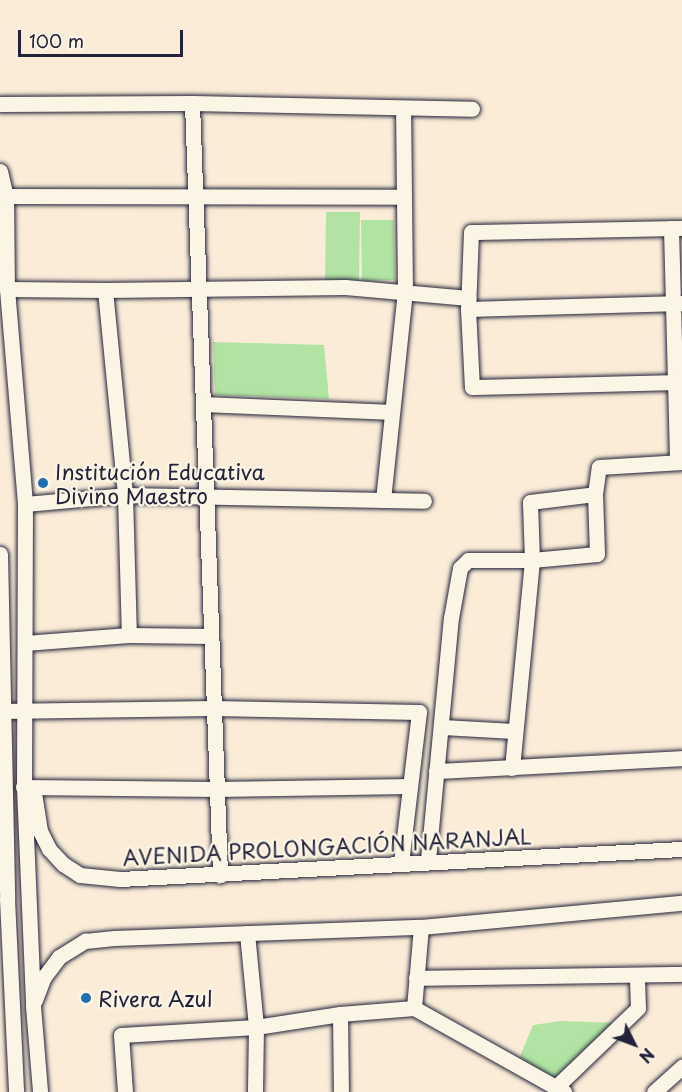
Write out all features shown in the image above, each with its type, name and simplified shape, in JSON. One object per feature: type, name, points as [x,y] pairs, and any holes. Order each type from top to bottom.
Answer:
[{"type":"street","points":[[192,103],[220,875]]},
{"type":"street","points":[[0,104],[192,103],[472,109]]},
{"type":"street","points":[[383,500],[405,292],[403,108]]},
{"type":"street","points":[[0,171],[6,196],[7,289],[25,504],[25,712],[29,787],[33,1006],[40,1092]]},
{"type":"street","points":[[6,196],[403,197]]},
{"type":"street","points":[[429,860],[451,618],[460,568],[468,560],[532,560],[597,554],[595,494],[597,471],[602,466],[680,462],[676,228],[471,232],[469,303],[472,387],[678,382]]},
{"type":"street","points":[[7,289],[345,287],[405,292],[469,303],[677,303]]},
{"type":"street","points":[[105,290],[126,495],[129,635]]},
{"type":"street","points":[[204,404],[392,412]]},
{"type":"street","points":[[512,768],[532,560],[530,502],[595,494]]},
{"type":"street","points":[[25,504],[126,495],[424,501]]},
{"type":"street","points":[[0,557],[2,787],[16,1092]]},
{"type":"street","points":[[25,643],[129,635],[211,636]]},
{"type":"street","points":[[1,711],[213,708],[419,712],[401,863]]},
{"type":"street","points":[[441,728],[515,731]]},
{"type":"street","points":[[436,771],[682,758]]},
{"type":"street","points":[[2,787],[216,789],[410,786]]},
{"type":"street","name":"AVENIDA PROLONGACIÓN NARANJAL","points":[[29,787],[40,831],[50,849],[63,864],[80,875],[132,879],[429,860],[682,849]]},
{"type":"street","points":[[33,1006],[44,977],[59,957],[85,941],[421,927],[682,903]]},
{"type":"street","points":[[414,1008],[421,927]]},
{"type":"street","points":[[248,933],[256,1027],[255,1092]]},
{"type":"street","points":[[0,972],[11,999]]},
{"type":"street","points":[[416,978],[682,974]]},
{"type":"street","points":[[125,1092],[121,1035],[256,1027],[340,1014],[414,1008],[560,1090],[638,1008],[637,975]]},
{"type":"street","points":[[340,1014],[341,1092]]},
{"type":"street","points":[[654,1092],[682,1067]]},
{"type":"green space","points":[[326,212],[360,212],[359,281],[325,281]]},
{"type":"green space","points":[[361,220],[394,220],[395,280],[362,281]]},
{"type":"green space","points":[[213,342],[324,345],[329,399],[215,395]]},
{"type":"green space","points":[[561,1021],[619,1023],[557,1082],[519,1059],[533,1025]]},
{"type":"place","name":"Institución Educativa Divino Maestro","points":[[43,483]]},
{"type":"place","name":"Rivera Azul","points":[[86,998]]}]
